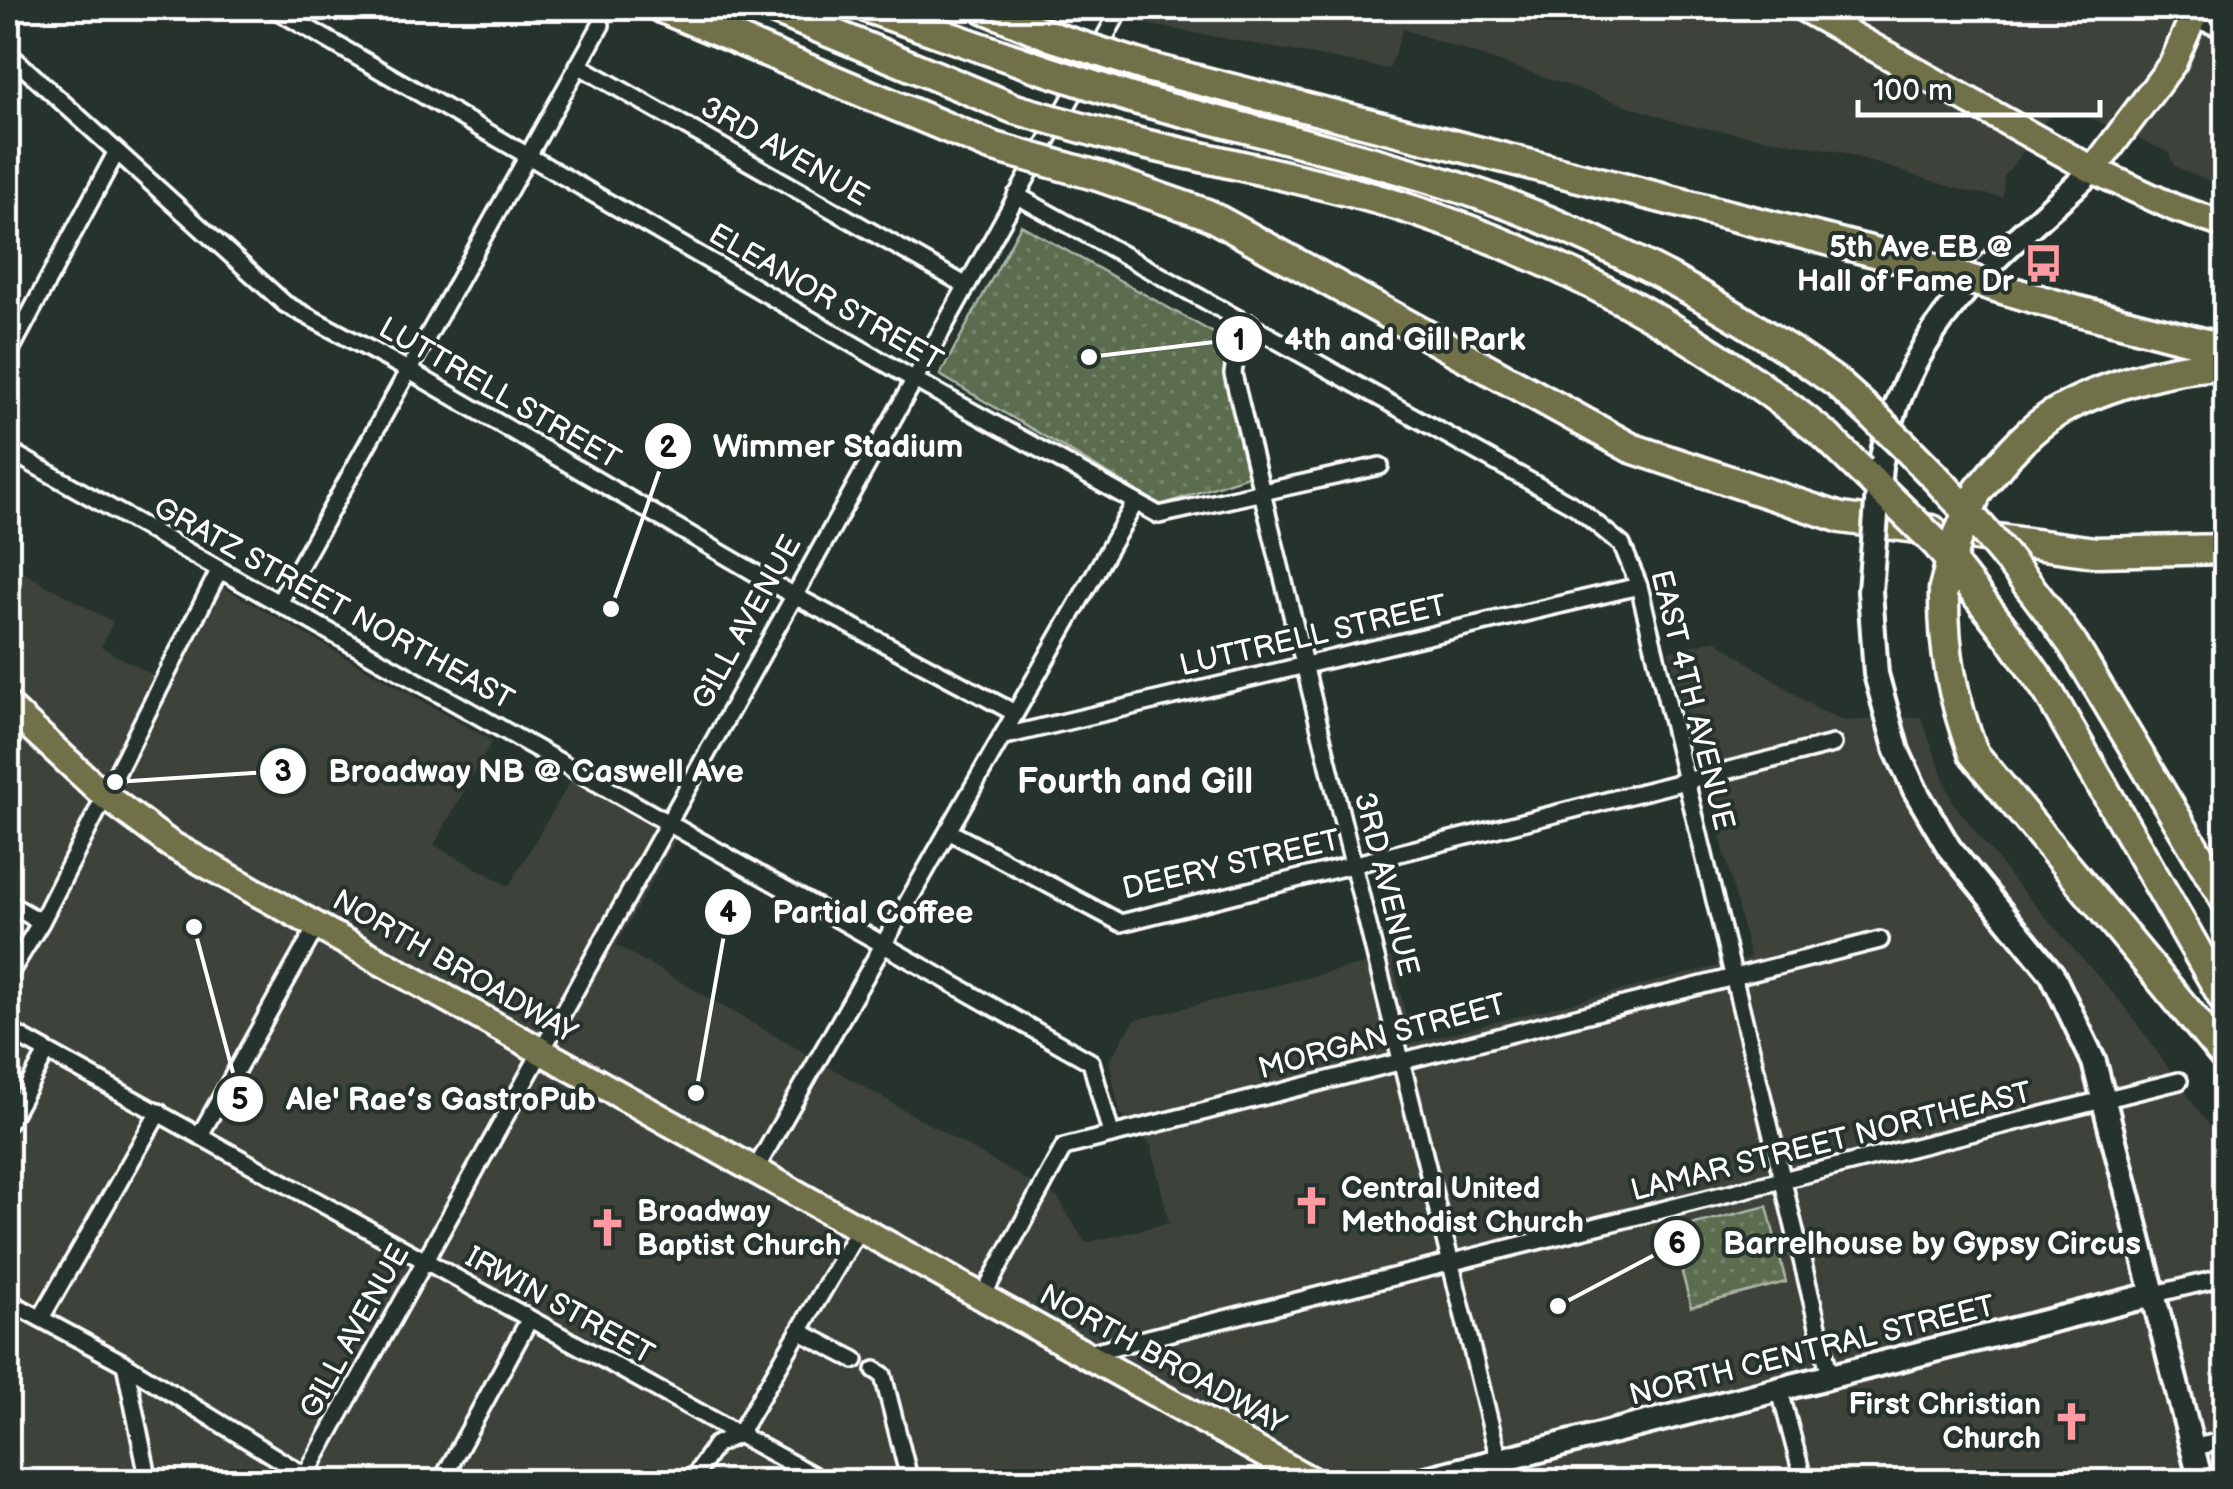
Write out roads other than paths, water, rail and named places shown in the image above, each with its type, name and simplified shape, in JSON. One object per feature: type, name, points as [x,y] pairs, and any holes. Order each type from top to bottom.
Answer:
[{"type":"highway","points":[[662,8],[991,146],[1098,176],[1207,214],[1630,448],[1841,518],[2096,552],[2226,549]]},
{"type":"highway","points":[[771,8],[1015,108],[1114,137],[1388,203],[1604,288],[1690,336],[1826,436],[1937,544],[2048,693],[2226,1002]]},
{"type":"highway","points":[[868,8],[1131,98],[1435,180],[1569,231],[1666,274],[1759,328],[1837,383],[1950,487],[2026,578],[2073,645],[2226,902]]},
{"type":"highway","points":[[906,8],[992,52]]},
{"type":"highway","points":[[984,8],[1054,37],[1150,68],[1894,256],[2067,308],[2226,348]]},
{"type":"highway","points":[[2226,366],[2148,376],[2049,417],[2012,449],[1978,492],[1956,540],[1944,589],[1944,650],[1954,702],[1973,753],[2226,1058]]},
{"type":"main road","points":[[1803,8],[2093,170],[2175,208],[2226,225]]},
{"type":"main road","points":[[2195,13],[2173,63],[2093,170],[1987,266],[1934,326],[1896,399],[1880,466],[1870,591],[1876,674],[1903,764],[1950,848],[2025,935],[2078,1022],[2106,1101],[2197,1481]]},
{"type":"main road","name":"NORTH BROADWAY","points":[[8,706],[104,795],[170,844],[1314,1482]]},
{"type":"main road","name":"NORTH CENTRAL STREET","points":[[1414,1482],[2155,1294]]},
{"type":"street","name":"ELEANOR STREET","points":[[273,8],[528,159],[1159,515],[1380,466]]},
{"type":"street","name":"GILL AVENUE","points":[[310,1478],[424,1262],[1121,8]]},
{"type":"street","points":[[2195,13],[2226,30]]},
{"type":"street","points":[[279,603],[601,25]]},
{"type":"street","name":"LUTTRELL STREET","points":[[8,52],[285,304],[408,370],[793,594],[1015,713]]},
{"type":"street","name":"3RD AVENUE","points":[[578,65],[965,284]]},
{"type":"street","points":[[8,355],[116,153]]},
{"type":"street","name":"EAST 4TH AVENUE","points":[[1016,194],[1596,520],[1622,545],[1638,586],[1687,781],[1830,1376]]},
{"type":"street","name":"3RD AVENUE","points":[[1250,323],[1236,352],[1233,374],[1499,1460]]},
{"type":"street","name":"GRATZ STREET NORTHEAST","points":[[8,450],[1091,1062],[1111,1134]]},
{"type":"street","points":[[755,1170],[1135,504]]},
{"type":"street","points":[[8,976],[41,922],[220,571]]},
{"type":"street","name":"LUTTRELL STREET","points":[[1001,738],[1638,586]]},
{"type":"street","name":"DEERY STREET","points":[[948,831],[1121,922],[1833,744]]},
{"type":"street","points":[[8,904],[41,922]]},
{"type":"street","points":[[200,1135],[318,924]]},
{"type":"street","name":"MORGAN STREET","points":[[982,1297],[1064,1147],[1732,974],[1880,940]]},
{"type":"street","name":"IRWIN STREET","points":[[8,1030],[825,1482]]},
{"type":"street","points":[[8,1123],[46,1054]]},
{"type":"street","name":"LAMAR STREET NORTHEAST","points":[[1088,1353],[1782,1183],[2178,1081]]},
{"type":"street","points":[[42,1318],[159,1112]]},
{"type":"street","points":[[692,1482],[715,1445],[739,1434],[858,1228]]},
{"type":"street","name":"NORTH CENTRAL STREET","points":[[2155,1294],[2226,1277]]},
{"type":"street","points":[[8,1301],[125,1364],[310,1478]]},
{"type":"street","points":[[440,1482],[529,1320]]},
{"type":"street","points":[[800,1331],[855,1360]]},
{"type":"street","points":[[125,1364],[149,1482]]},
{"type":"street","points":[[875,1370],[883,1375],[910,1482]]},
{"type":"street","points":[[1780,1390],[1804,1482]]},
{"type":"street","points":[[2191,1448],[2226,1440]]},
{"type":"street","points":[[286,1482],[310,1478]]},
{"type":"place","name":"5th Ave EB @ Hall of Fame Dr","points":[[2044,264]]},
{"type":"place","name":"4th and Gill Park","points":[[1089,357]]},
{"type":"place","name":"Wimmer Stadium","points":[[611,609]]},
{"type":"place","name":"Broadway NB @ Caswell Ave","points":[[115,782]]},
{"type":"place","name":"Ale' Rae’s GastroPub","points":[[194,927]]},
{"type":"place","name":"Partial Coffee","points":[[696,1093]]},
{"type":"place","name":"Central United Methodist Church","points":[[1311,1205]]},
{"type":"place","name":"Broadway Baptist Church","points":[[607,1228]]},
{"type":"place","name":"Barrelhouse by Gypsy Circus","points":[[1558,1306]]},
{"type":"place","name":"First Christian Church","points":[[2071,1421]]},
{"type":"district","name":"Fourth and Gill","points":[[1135,781]]}]
